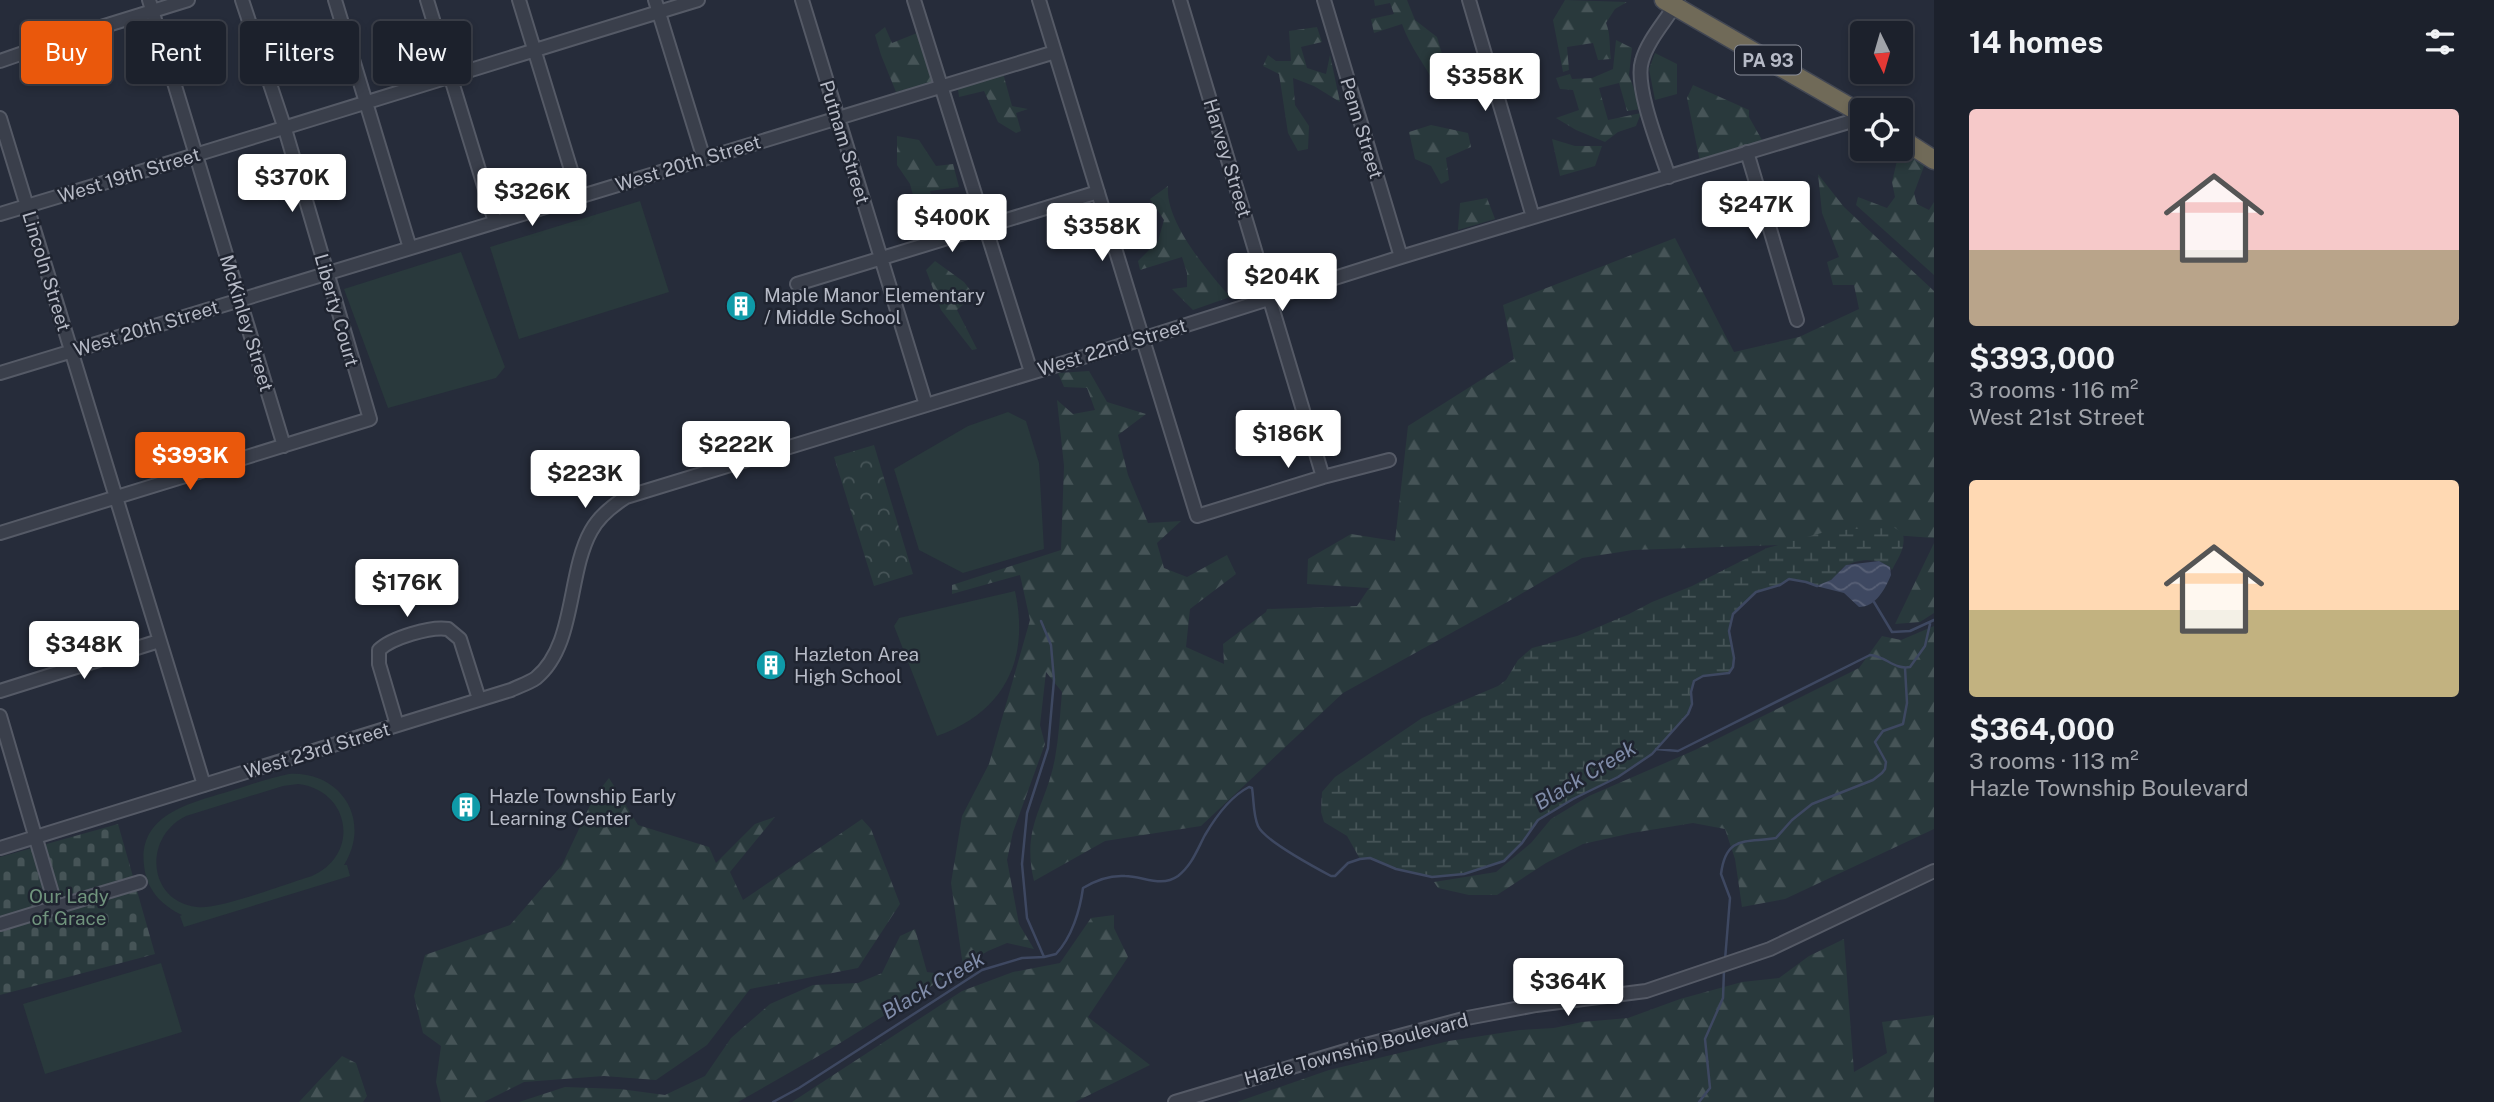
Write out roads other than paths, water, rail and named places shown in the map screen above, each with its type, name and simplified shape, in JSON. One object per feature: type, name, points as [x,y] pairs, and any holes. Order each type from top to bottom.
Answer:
[{"type":"highway","name":"PA 93","points":[[1672,2],[1850,109]]},
{"type":"highway","points":[[1913,135],[1934,145]]},
{"type":"highway","points":[[1913,146],[1934,160]]},
{"type":"street","points":[[0,61],[150,5],[188,0]]},
{"type":"street","name":"Liberty Court","points":[[242,0],[285,129],[370,419],[285,446]]},
{"type":"street","points":[[335,0],[410,248]]},
{"type":"street","points":[[427,0],[433,21]]},
{"type":"street","points":[[519,0],[579,196]]},
{"type":"street","name":"West 19th Street","points":[[471,69],[534,50],[657,6],[698,0]]},
{"type":"street","name":"Putnam Street","points":[[802,0],[926,405]]},
{"type":"street","points":[[914,0],[1031,372]]},
{"type":"street","points":[[1039,0],[1197,516],[1323,477],[1389,460]]},
{"type":"street","name":"Harvey Street","points":[[1180,0],[1323,477]]},
{"type":"street","name":"Penn Street","points":[[1324,0],[1401,257]]},
{"type":"street","points":[[1469,0],[1533,217]]},
{"type":"street","points":[[1669,177],[1642,88],[1640,71],[1646,52],[1672,2]]},
{"type":"street","name":"McKinley Street","points":[[150,5],[285,446]]},
{"type":"street","points":[[657,6],[704,159]]},
{"type":"street","name":"West 20th Street","points":[[0,373],[1055,52]]},
{"type":"street","name":"West 19th Street","points":[[0,214],[285,129],[421,84]]},
{"type":"street","points":[[453,84],[495,222]]},
{"type":"street","name":"Lincoln Street","points":[[0,118],[204,785]]},
{"type":"street","name":"West 22nd Street","points":[[574,586],[583,549],[592,529],[601,516],[626,497],[1850,120]]},
{"type":"street","points":[[1747,152],[1797,320]]},
{"type":"street","points":[[796,284],[1098,192]]},
{"type":"street","points":[[0,533],[285,446]]},
{"type":"street","name":"West 23rd Street","points":[[0,848],[511,690],[536,677],[559,644],[574,586]]},
{"type":"street","points":[[397,725],[379,664],[379,650],[385,644],[398,639],[431,629],[448,629],[460,639],[479,699]]},
{"type":"street","points":[[0,691],[159,641]]},
{"type":"street","points":[[0,716],[56,907]]},
{"type":"street","name":"Hazle Township Boulevard","points":[[1175,1102],[1362,1046],[1467,1018],[1536,1004],[1646,991],[1770,949],[1934,871]]},
{"type":"street","points":[[0,924],[140,882]]},
{"type":"water","points":[[1879,561],[1890,567],[1891,575],[1875,601],[1865,606],[1859,607],[1844,593],[1816,586],[1831,580],[1846,565]]},
{"type":"waterway","name":"Black Creek","points":[[773,1102],[982,970],[1022,958],[1056,954],[1071,931],[1083,888],[1088,885],[1114,876],[1159,881],[1178,876],[1191,862],[1219,815],[1236,796],[1249,787],[1252,788],[1256,822],[1262,832],[1291,853],[1331,876],[1335,876],[1348,863],[1370,858],[1396,869],[1432,877],[1464,874],[1504,861],[1522,843],[1538,820],[1618,777],[1652,754],[1688,714],[1692,704],[1694,681],[1703,676],[1729,673],[1734,658],[1729,631],[1733,614],[1756,592],[1780,585],[1789,579],[1817,586]]},
{"type":"waterway","points":[[1874,602],[1892,632],[1910,631],[1934,620]]},
{"type":"waterway","points":[[1041,621],[1051,645],[1054,680],[1048,748],[1027,813],[1022,864],[1027,918],[1044,957]]},
{"type":"waterway","name":"Black Creek","points":[[1656,749],[1678,751],[1870,655],[1899,667],[1910,667],[1925,646],[1930,624]]},
{"type":"waterway","points":[[1725,960],[1730,898],[1721,874],[1728,852],[1740,843],[1776,838],[1792,820],[1812,804],[1873,780],[1882,773],[1886,762],[1875,742],[1883,731],[1903,724],[1907,703],[1905,668]]},
{"type":"waterway","points":[[1699,1102],[1710,1088],[1705,1039],[1723,998],[1724,970]]},
{"type":"place","name":"Maple Manor Elementary / Middle School","points":[[741,306]]},
{"type":"place","name":"Hazleton Area High School","points":[[771,665]]},
{"type":"place","name":"Hazle Township Early Learning Center","points":[[466,807]]},
{"type":"park label","name":"Our Lady of Grace","points":[[69,907]]}]
